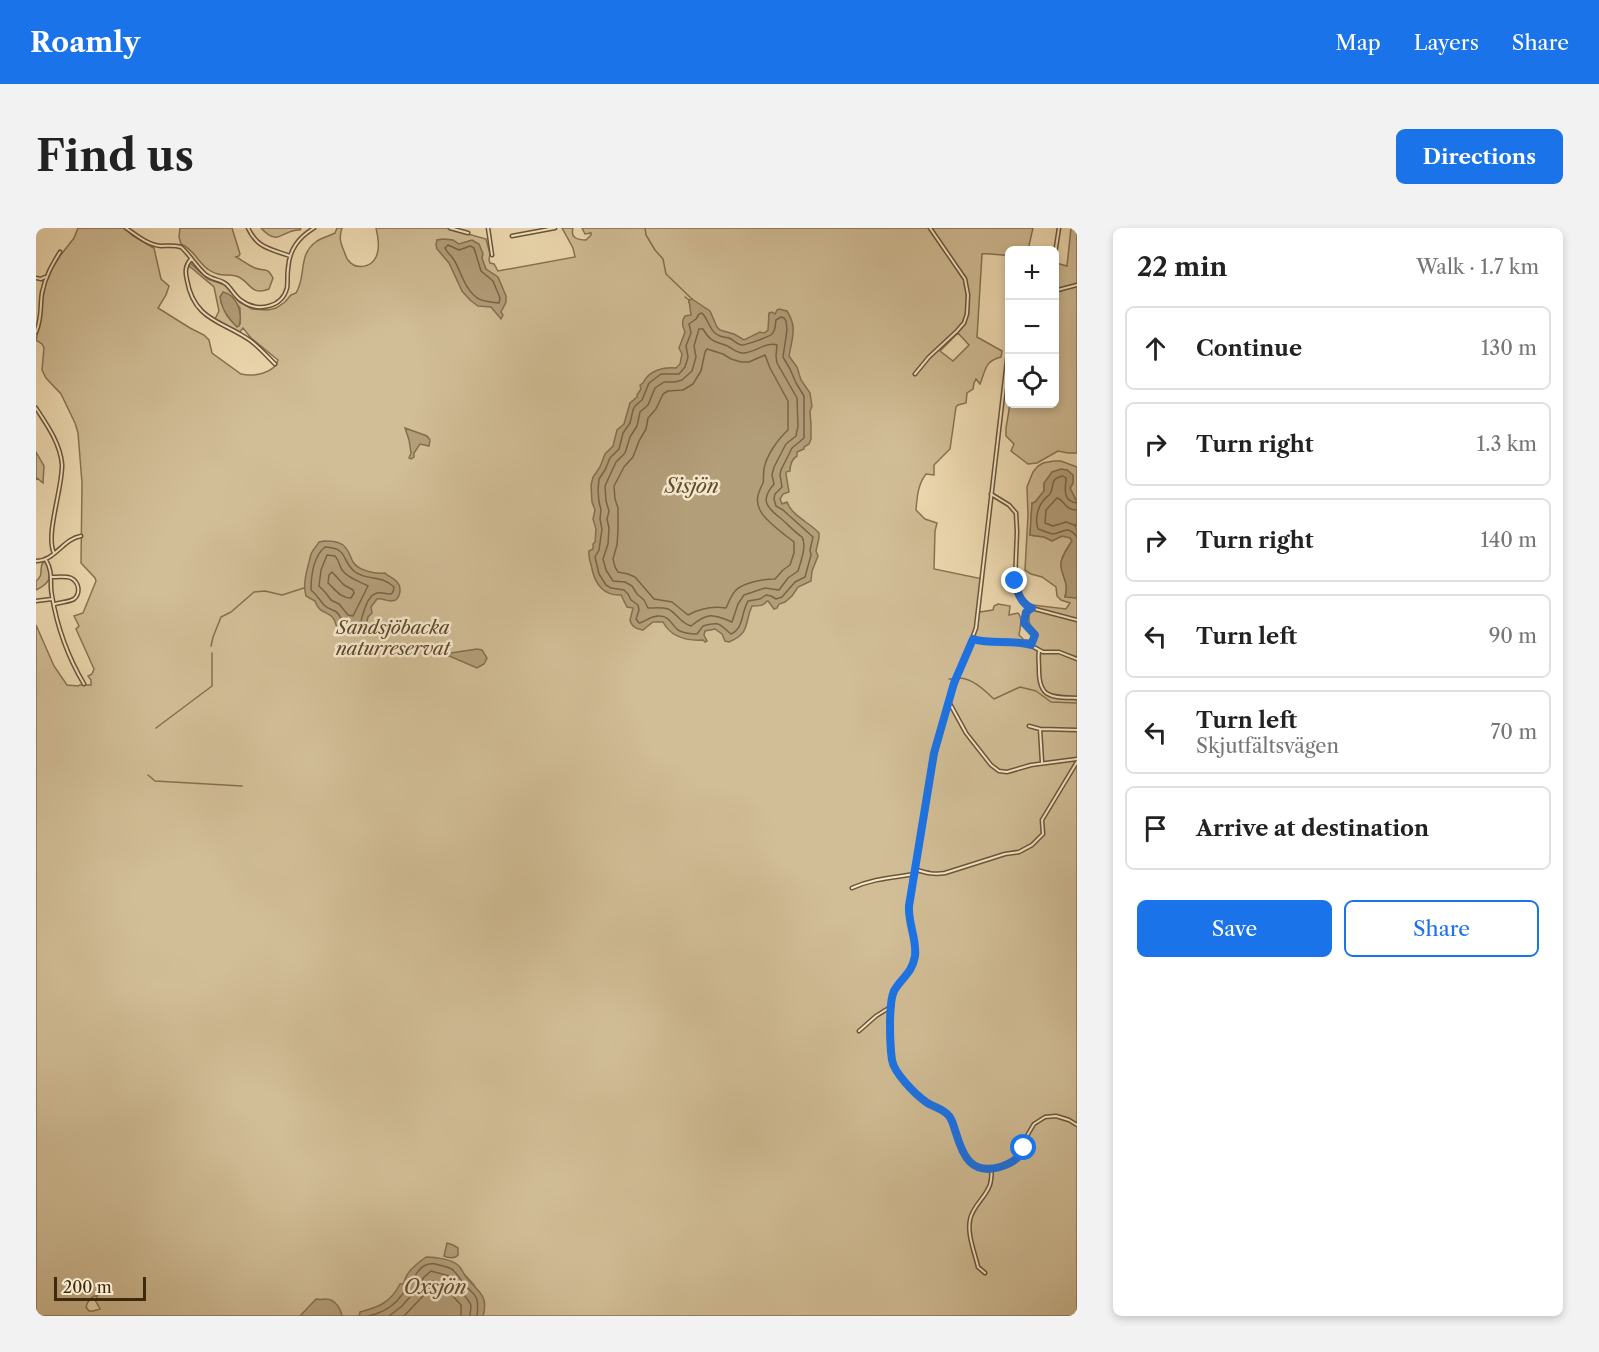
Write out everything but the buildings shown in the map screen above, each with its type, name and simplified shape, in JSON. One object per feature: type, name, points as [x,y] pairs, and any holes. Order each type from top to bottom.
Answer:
[{"type":"street","points":[[126,228],[155,245],[178,246],[210,278],[227,285],[243,302],[260,308],[276,303],[285,293],[290,256],[298,241],[314,228]]},
{"type":"street","points":[[248,228],[263,247],[290,256]]},
{"type":"street","points":[[450,228],[468,233]]},
{"type":"street","points":[[488,228],[492,255]]},
{"type":"street","points":[[512,236],[555,228]]},
{"type":"street","points":[[915,374],[964,323],[967,317],[968,295],[965,279],[930,228]]},
{"type":"street","points":[[1056,246],[1059,228]]},
{"type":"street","points":[[36,332],[46,276],[60,252]]},
{"type":"street","points":[[191,259],[186,267],[186,277],[191,296],[198,308],[209,317],[251,341],[275,364]]},
{"type":"street","points":[[36,278],[42,279],[46,276]]},
{"type":"street","points":[[1059,289],[1077,285]]},
{"type":"street","points":[[1008,354],[977,622],[973,639],[960,667],[933,759],[909,913],[915,942],[915,958],[910,970],[894,992],[892,1059],[897,1073],[927,1103],[949,1115],[958,1142],[968,1161],[977,1167],[988,1169],[1003,1166],[1019,1157],[1034,1124],[1045,1117],[1056,1116],[1077,1125]]},
{"type":"street","points":[[36,408],[56,440],[61,460],[62,478],[52,538],[54,553]]},
{"type":"street","points":[[991,494],[1006,502],[1016,513],[1015,581],[1022,601],[1026,606],[1077,620]]},
{"type":"street","points":[[36,561],[46,560],[73,538],[81,536]]},
{"type":"street","points":[[46,560],[51,569],[52,600],[60,631],[84,684]]},
{"type":"street","points":[[52,577],[71,578],[78,589],[74,599],[54,604]]},
{"type":"street","points":[[36,601],[52,600]]},
{"type":"street","points":[[1031,645],[1035,635],[1024,623],[1026,612],[1032,608]]},
{"type":"street","points":[[973,639],[1031,645],[1040,651],[1059,652],[1077,658]]},
{"type":"street","points":[[1040,651],[1038,653],[1039,681],[1042,689],[1053,696],[1077,698]]},
{"type":"street","points":[[949,702],[966,733],[995,769],[1007,772],[1042,763],[1077,760]]},
{"type":"street","points":[[1029,726],[1040,729],[1077,730]]},
{"type":"street","points":[[1040,729],[1042,763]]},
{"type":"street","points":[[916,869],[936,875],[1005,854],[1019,852],[1032,845],[1043,834],[1042,820],[1077,760]]},
{"type":"street","points":[[852,888],[882,878],[915,874]]},
{"type":"street","points":[[859,1031],[892,1006]]},
{"type":"street","points":[[985,1273],[978,1267],[969,1222],[979,1201],[990,1186],[992,1168]]},
{"type":"green space","name":"Sandsjöbacka naturreservat","points":[[78,228],[124,228],[154,248],[161,279],[169,286],[158,308],[204,335],[209,340],[212,353],[241,374],[252,375],[268,371],[278,360],[251,338],[243,328],[240,332],[215,319],[219,311],[214,287],[188,265],[190,263],[208,279],[225,285],[239,302],[252,309],[268,310],[276,308],[296,293],[307,252],[317,241],[335,233],[337,228],[342,228],[340,237],[347,259],[355,265],[363,266],[374,261],[378,246],[376,228],[447,228],[486,239],[490,263],[494,264],[498,271],[575,257],[573,248],[562,228],[573,228],[574,236],[586,240],[591,233],[585,234],[582,228],[1033,228],[1029,246],[1005,246],[1005,255],[982,254],[977,337],[1002,351],[1001,357],[989,363],[980,384],[976,379],[973,389],[967,393],[966,403],[956,407],[950,449],[934,465],[934,475],[926,474],[923,478],[918,491],[916,510],[925,519],[937,523],[934,569],[983,579],[979,612],[993,610],[998,604],[1010,606],[1009,615],[1018,613],[1020,618],[1019,635],[1024,640],[1032,640],[1036,632],[1029,619],[1033,605],[1066,609],[1070,603],[1057,596],[1056,587],[1042,577],[1025,570],[1027,487],[1033,472],[1043,463],[1061,461],[1077,467],[1077,502],[1070,488],[1073,475],[1067,470],[1054,472],[1044,483],[1044,491],[1032,503],[1030,535],[1052,541],[1062,536],[1070,537],[1072,540],[1063,557],[1061,567],[1066,587],[1065,596],[1077,598],[1077,1316],[483,1316],[484,1310],[474,1285],[464,1274],[437,1316],[36,1316],[36,625],[54,666],[67,685],[91,685],[88,676],[94,669],[76,629],[79,626],[74,616],[83,613],[96,581],[81,563],[82,483],[78,433],[61,394],[46,378],[42,370],[44,348],[36,340],[47,276],[74,238]],"holes":[[[232,298],[240,308],[240,324],[230,319],[221,302]],[[958,333],[969,345],[953,361],[940,351]],[[98,1295],[95,1300],[100,1309],[89,1311],[86,1307],[88,1302],[92,1297]]]},
{"type":"green space","points":[[180,228],[232,228],[240,254],[236,257],[253,267],[269,272],[273,278],[269,289],[258,291],[241,278],[217,274],[209,270],[190,249],[181,244]]},
{"type":"green space","points":[[261,228],[301,228],[272,237]]},
{"type":"green space","points":[[1071,228],[1077,228],[1077,453],[1058,451],[1037,463],[1028,464],[1011,451],[1014,444],[1006,436],[1009,408],[1059,408],[1059,264],[1067,266]]},
{"type":"green space","points":[[36,452],[44,466],[43,483],[37,478],[36,480]]},
{"type":"green space","points":[[43,562],[46,562],[48,567],[49,579],[45,585],[36,590],[36,581],[40,576]]},
{"type":"water","points":[[437,240],[453,240],[459,244],[472,240],[479,244],[486,269],[498,277],[506,296],[501,319],[491,307],[478,306],[462,291],[449,263],[437,249]]},
{"type":"water","points":[[223,292],[232,297],[238,305],[240,321],[237,327],[222,306],[220,297]]},
{"type":"water","name":"Sisjön","points":[[692,299],[710,311],[720,330],[744,340],[768,330],[769,313],[775,314],[779,309],[787,311],[793,328],[789,356],[810,393],[812,406],[810,411],[811,439],[804,449],[797,452],[790,471],[786,472],[789,492],[783,494],[780,499],[782,504],[787,502],[793,511],[819,533],[816,551],[818,556],[811,581],[798,587],[792,596],[779,604],[777,608],[774,609],[768,601],[752,606],[744,631],[729,642],[725,641],[722,634],[715,629],[705,631],[707,641],[705,642],[675,635],[663,622],[653,622],[643,630],[638,629],[630,620],[633,608],[627,607],[621,595],[605,591],[598,584],[589,556],[589,551],[593,549],[595,542],[596,529],[593,519],[595,510],[591,485],[593,477],[605,454],[613,446],[617,430],[624,424],[630,403],[641,389],[640,385],[653,372],[676,368],[680,364],[682,354],[679,348],[685,332],[683,320],[685,316],[691,315],[689,300]]},
{"type":"water","points":[[405,428],[427,436],[430,440],[429,446],[420,444],[411,459],[409,458],[411,453]]},
{"type":"water","points":[[1061,469],[1073,475],[1070,488],[1077,502],[1075,526],[1077,530],[1077,598],[1065,597],[1066,587],[1061,567],[1063,557],[1072,541],[1070,538],[1062,536],[1052,541],[1030,535],[1032,503],[1044,491],[1044,483],[1052,472]]},
{"type":"water","points":[[334,541],[343,545],[359,568],[385,573],[399,584],[400,593],[397,599],[391,601],[377,599],[371,607],[372,613],[367,621],[369,625],[353,630],[336,625],[332,617],[306,596],[305,580],[311,554],[319,542]]},
{"type":"water","points":[[482,650],[487,658],[484,664],[477,668],[449,656],[451,653]]},
{"type":"water","name":"Oxsjön","points":[[447,1243],[458,1248],[457,1256],[451,1258],[444,1256]]},
{"type":"water","name":"Oxsjön","points":[[426,1257],[448,1260],[459,1266],[483,1298],[485,1303],[483,1316],[359,1316],[360,1312],[388,1300],[400,1284],[403,1284],[411,1270]]},
{"type":"water","points":[[316,1299],[332,1301],[339,1308],[342,1316],[300,1316]]},
{"type":"waterway","points":[[645,228],[646,235],[663,259],[666,274],[692,299]]},
{"type":"waterway","points":[[685,297],[689,303]]},
{"type":"waterway","points":[[211,646],[221,617],[231,612],[254,592],[265,591],[282,595],[304,588]]},
{"type":"waterway","points":[[156,728],[212,686],[212,653]]},
{"type":"waterway","points":[[959,678],[974,683],[994,699],[1020,687],[1036,691],[1051,702],[1077,703]]},
{"type":"waterway","points":[[949,679],[954,679]]},
{"type":"waterway","points":[[148,775],[155,781],[242,786]]},
{"type":"route","points":[[1015,581],[1022,601],[1026,606],[1032,608],[1026,612],[1024,623],[1035,635],[1033,642],[1031,645],[973,639],[954,683],[934,753],[909,906],[909,918],[915,942],[915,958],[906,977],[893,995],[891,1046],[892,1063],[897,1073],[917,1095],[949,1115],[958,1142],[972,1165],[988,1169],[1003,1166],[1019,1157],[1024,1148]]}]
